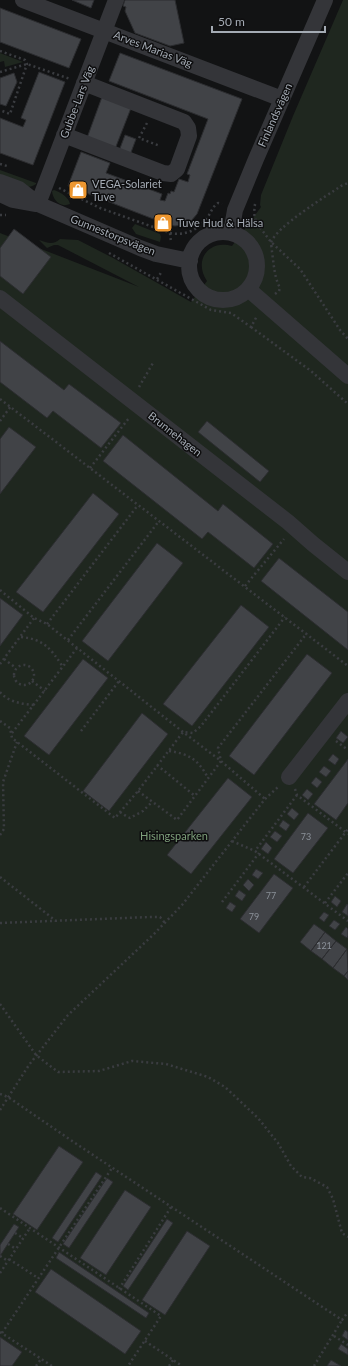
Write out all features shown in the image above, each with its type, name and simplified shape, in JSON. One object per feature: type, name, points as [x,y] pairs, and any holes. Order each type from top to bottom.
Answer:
[{"type":"street","name":"Arves Marias Väg","points":[[23,0],[104,30],[178,51],[282,99]]},
{"type":"street","name":"Gubbe-Lars Väg","points":[[38,204],[116,0]]},
{"type":"street","name":"Finlandsvägen","points":[[231,233],[235,210],[325,0]]},
{"type":"street","points":[[64,135],[162,173],[171,174],[177,169],[189,136],[188,128],[184,122],[84,83]]},
{"type":"street","name":"Gunnestorpsvägen","points":[[0,182],[19,189],[38,204]]},
{"type":"street","name":"Gunnestorpsvägen","points":[[0,194],[13,200],[38,204],[140,248],[169,257],[190,261]]},
{"type":"street","points":[[216,233],[231,233],[244,239],[249,244],[256,257],[257,272],[255,279],[248,289],[240,296],[227,300],[212,298],[200,291],[192,279],[190,261],[193,250],[203,239],[216,233]]},
{"type":"street","points":[[248,289],[348,376]]},
{"type":"street","name":"Brunnehagen","points":[[0,298],[294,527],[348,572]]},
{"type":"street","points":[[289,777],[348,701]]},
{"type":"path","points":[[0,51],[25,60],[27,64],[84,83]]},
{"type":"path","points":[[0,72],[27,64]]},
{"type":"path","points":[[0,110],[10,114],[27,64]]},
{"type":"path","points":[[155,111],[139,138],[160,146]]},
{"type":"path","points":[[0,164],[12,169]]},
{"type":"path","points":[[46,182],[100,208],[170,232],[183,234],[194,230],[201,225],[217,204],[221,204],[235,210],[254,213]]},
{"type":"path","points":[[348,183],[341,186],[298,216],[276,235],[271,242],[300,268],[340,330],[348,339]]},
{"type":"path","points":[[157,279],[169,257],[171,249],[170,232]]},
{"type":"path","points":[[251,327],[311,371],[348,404]]},
{"type":"path","points":[[90,468],[138,405],[135,394],[153,363]]},
{"type":"path","points":[[0,399],[158,521],[307,633],[348,666]]},
{"type":"path","points":[[0,421],[11,406]]},
{"type":"path","points":[[47,624],[138,505]]},
{"type":"path","points":[[68,640],[158,521]]},
{"type":"path","points":[[245,586],[294,527]]},
{"type":"path","points":[[0,590],[34,618],[47,624],[68,640],[119,682],[221,761],[264,799],[182,905],[68,1015],[36,1055],[0,1110]]},
{"type":"path","points":[[183,732],[193,733],[201,726],[286,617]]},
{"type":"path","points":[[0,664],[34,618]]},
{"type":"path","points":[[221,761],[218,748],[307,633]]},
{"type":"path","points":[[21,636],[36,640],[48,647],[63,667]]},
{"type":"path","points":[[12,733],[78,648]]},
{"type":"path","points":[[4,659],[16,668]]},
{"type":"path","points":[[21,665],[30,667],[34,673],[32,681],[25,685],[18,683],[14,677],[16,668],[21,665]]},
{"type":"path","points":[[32,681],[45,691]]},
{"type":"path","points":[[81,731],[119,682]]},
{"type":"path","points":[[0,692],[5,697],[13,701],[34,705]]},
{"type":"path","points":[[0,721],[10,728],[12,738],[115,818],[138,791],[183,732]]},
{"type":"path","points":[[0,835],[4,829],[1,781],[17,742]]},
{"type":"path","points":[[168,751],[178,752],[190,756],[204,770],[208,778]]},
{"type":"path","points":[[138,791],[177,820],[221,761]]},
{"type":"path","points":[[157,766],[195,796]]},
{"type":"path","points":[[289,777],[297,795],[347,833]]},
{"type":"path","points":[[255,850],[297,795]]},
{"type":"path","points":[[120,812],[130,818],[143,811],[152,802]]},
{"type":"path","points":[[304,887],[347,833],[348,829]]},
{"type":"path","points":[[232,841],[255,850],[348,921]]},
{"type":"path","points":[[222,902],[259,853]]},
{"type":"path","points":[[325,903],[348,873]]},
{"type":"path","points":[[0,877],[57,921]]},
{"type":"path","points":[[0,923],[160,917],[165,923]]},
{"type":"path","points":[[0,1004],[36,1055],[58,1072],[99,1071],[132,1061],[166,1064],[208,1077],[225,1088],[258,1118],[278,1143],[291,1166],[302,1177],[310,1178],[327,1187],[333,1199],[342,1233],[348,1237]]},
{"type":"path","points":[[0,1094],[342,1320]]},
{"type":"path","points":[[52,1366],[1,1332],[112,1168]]},
{"type":"path","points":[[120,1289],[164,1222],[171,1207]]},
{"type":"path","points":[[0,1208],[59,1248],[91,1272],[114,1287],[120,1289],[148,1310],[161,1316],[128,1366]]},
{"type":"path","points":[[0,1273],[30,1228]]},
{"type":"path","points":[[15,1233],[23,1238]]},
{"type":"path","points":[[8,1244],[16,1249]]},
{"type":"path","points":[[0,1256],[38,1278]]},
{"type":"path","points":[[314,1366],[348,1312]]},
{"type":"path","points":[[334,1336],[348,1344]]},
{"type":"path","points":[[144,1341],[182,1366]]},
{"type":"path","points":[[37,1366],[41,1359]]},
{"type":"path","points":[[169,1366],[173,1360]]},
{"type":"green space","name":"Hisingsparken","points":[[343,0],[348,0],[348,1366],[0,1366],[0,233],[139,287],[58,245],[47,248],[39,240],[50,243],[60,239],[78,240],[191,302],[207,281],[203,273],[202,266],[206,253],[210,248],[216,246],[232,246],[261,207],[261,195]]},
{"type":"green space","points":[[0,53],[23,62],[5,67],[4,61],[0,62]]},
{"type":"green space","points":[[0,170],[36,184],[23,187],[14,184],[0,177]]},
{"type":"green space","points":[[54,190],[64,196],[70,204],[64,205],[58,203],[53,195],[52,191]]},
{"type":"green space","points":[[135,224],[160,234],[160,242],[136,234],[132,228]]},
{"type":"building","points":[[72,0],[94,0],[91,8]]},
{"type":"building","points":[[125,0],[175,0],[184,43],[170,46],[135,33],[125,11],[126,7],[123,6]]},
{"type":"building","points":[[0,8],[81,39],[69,68],[0,42]]},
{"type":"building","points":[[120,53],[242,99],[197,214],[187,224],[175,226],[169,225],[68,186],[81,152],[110,163],[106,173],[162,194],[160,200],[165,201],[168,193],[170,194],[171,191],[174,192],[179,179],[188,182],[190,175],[187,174],[208,119],[109,81]]},
{"type":"building","points":[[39,72],[65,82],[33,165],[0,153],[0,118],[23,127],[26,120],[21,118]]},
{"type":"building","points":[[14,73],[17,82],[6,106],[0,104],[0,78]]},
{"type":"building","points":[[102,97],[131,108],[115,149],[87,138]]},
{"type":"building","points":[[125,135],[136,139],[130,155],[119,151]]},
{"type":"building","points":[[14,229],[51,257],[23,294],[0,276],[0,248]]},
{"type":"building","points":[[0,341],[64,390],[69,384],[121,423],[101,448],[53,411],[47,418],[0,382]]},
{"type":"building","points":[[207,421],[269,471],[260,482],[198,432]]},
{"type":"building","points":[[9,427],[36,447],[0,494],[0,439]]},
{"type":"building","points":[[123,435],[218,511],[223,504],[273,544],[254,568],[208,532],[202,539],[103,461]]},
{"type":"building","points":[[93,493],[119,514],[43,612],[16,592]]},
{"type":"building","points":[[157,543],[183,563],[108,661],[82,641]]},
{"type":"building","points":[[279,558],[348,612],[348,650],[261,581]]},
{"type":"building","points":[[0,598],[23,615],[0,646]]},
{"type":"building","points":[[241,605],[269,627],[192,726],[163,704]]},
{"type":"building","points":[[307,654],[332,673],[254,775],[229,756]]},
{"type":"building","points":[[83,659],[108,678],[49,755],[24,736]]},
{"type":"building","points":[[142,713],[168,734],[109,811],[83,791]]},
{"type":"building","points":[[341,731],[348,737],[343,743],[336,738]]},
{"type":"building","points":[[333,754],[339,759],[335,765],[328,760]]},
{"type":"building","points":[[348,759],[348,803],[336,820],[314,804]]},
{"type":"building","points":[[324,766],[331,771],[326,777],[319,772]]},
{"type":"building","points":[[316,777],[322,782],[317,788],[311,783]]},
{"type":"building","points":[[228,778],[252,797],[191,874],[167,855]]},
{"type":"building","points":[[307,789],[313,794],[308,800],[302,795]]},
{"type":"building","points":[[292,808],[299,814],[294,820],[287,814]]},
{"type":"building","points":[[308,813],[328,828],[293,873],[274,859]]},
{"type":"building","points":[[283,820],[290,825],[286,831],[279,826]]},
{"type":"building","points":[[275,831],[282,836],[277,842],[270,837]]},
{"type":"building","points":[[266,842],[272,848],[268,854],[261,849]]},
{"type":"building","points":[[256,869],[263,873],[258,879],[252,875]]},
{"type":"building","points":[[274,874],[293,888],[259,933],[240,919]]},
{"type":"building","points":[[248,879],[254,885],[249,891],[243,885]]},
{"type":"building","points":[[239,890],[246,895],[242,901],[235,896]]},
{"type":"building","points":[[335,896],[341,901],[337,907],[331,902]]},
{"type":"building","points":[[230,902],[236,906],[232,912],[226,908]]},
{"type":"building","points":[[347,904],[348,905],[348,916],[342,912]]},
{"type":"building","points":[[324,912],[329,915],[324,922],[319,918]]},
{"type":"building","points":[[334,920],[340,924],[335,930],[329,926]]},
{"type":"building","points":[[314,924],[325,932],[311,951],[300,942]]},
{"type":"building","points":[[346,927],[348,929],[347,938],[341,934]]},
{"type":"building","points":[[325,932],[336,941],[322,959],[311,951]]},
{"type":"building","points":[[336,941],[347,949],[333,968],[322,959]]},
{"type":"building","points":[[347,949],[348,971],[344,976],[333,968]]},
{"type":"building","points":[[348,971],[348,980],[344,976]]},
{"type":"building","points":[[59,1146],[83,1162],[37,1230],[13,1214]]},
{"type":"building","points":[[96,1172],[102,1176],[58,1242],[52,1238]]},
{"type":"building","points":[[107,1178],[113,1182],[69,1248],[63,1244]]},
{"type":"building","points":[[125,1190],[151,1207],[106,1275],[80,1258]]},
{"type":"building","points":[[167,1219],[173,1223],[128,1290],[123,1286]]},
{"type":"building","points":[[14,1224],[19,1227],[0,1256],[0,1245]]},
{"type":"building","points":[[187,1231],[210,1246],[165,1315],[142,1300]]},
{"type":"building","points":[[59,1252],[149,1313],[146,1318],[56,1258]]},
{"type":"building","points":[[51,1269],[141,1331],[125,1354],[35,1292]]},
{"type":"building","points":[[345,1330],[348,1332],[348,1340],[342,1336]]},
{"type":"building","points":[[0,1337],[22,1352],[12,1366],[0,1366]]},
{"type":"building","points":[[341,1344],[348,1349],[348,1355],[338,1349]]},
{"type":"building","points":[[331,1360],[341,1366],[327,1366]]},
{"type":"place","name":"VEGA-Solariet Tuve","points":[[78,190]]},
{"type":"place","name":"Tuve Hud & Hälsa","points":[[163,223]]}]
